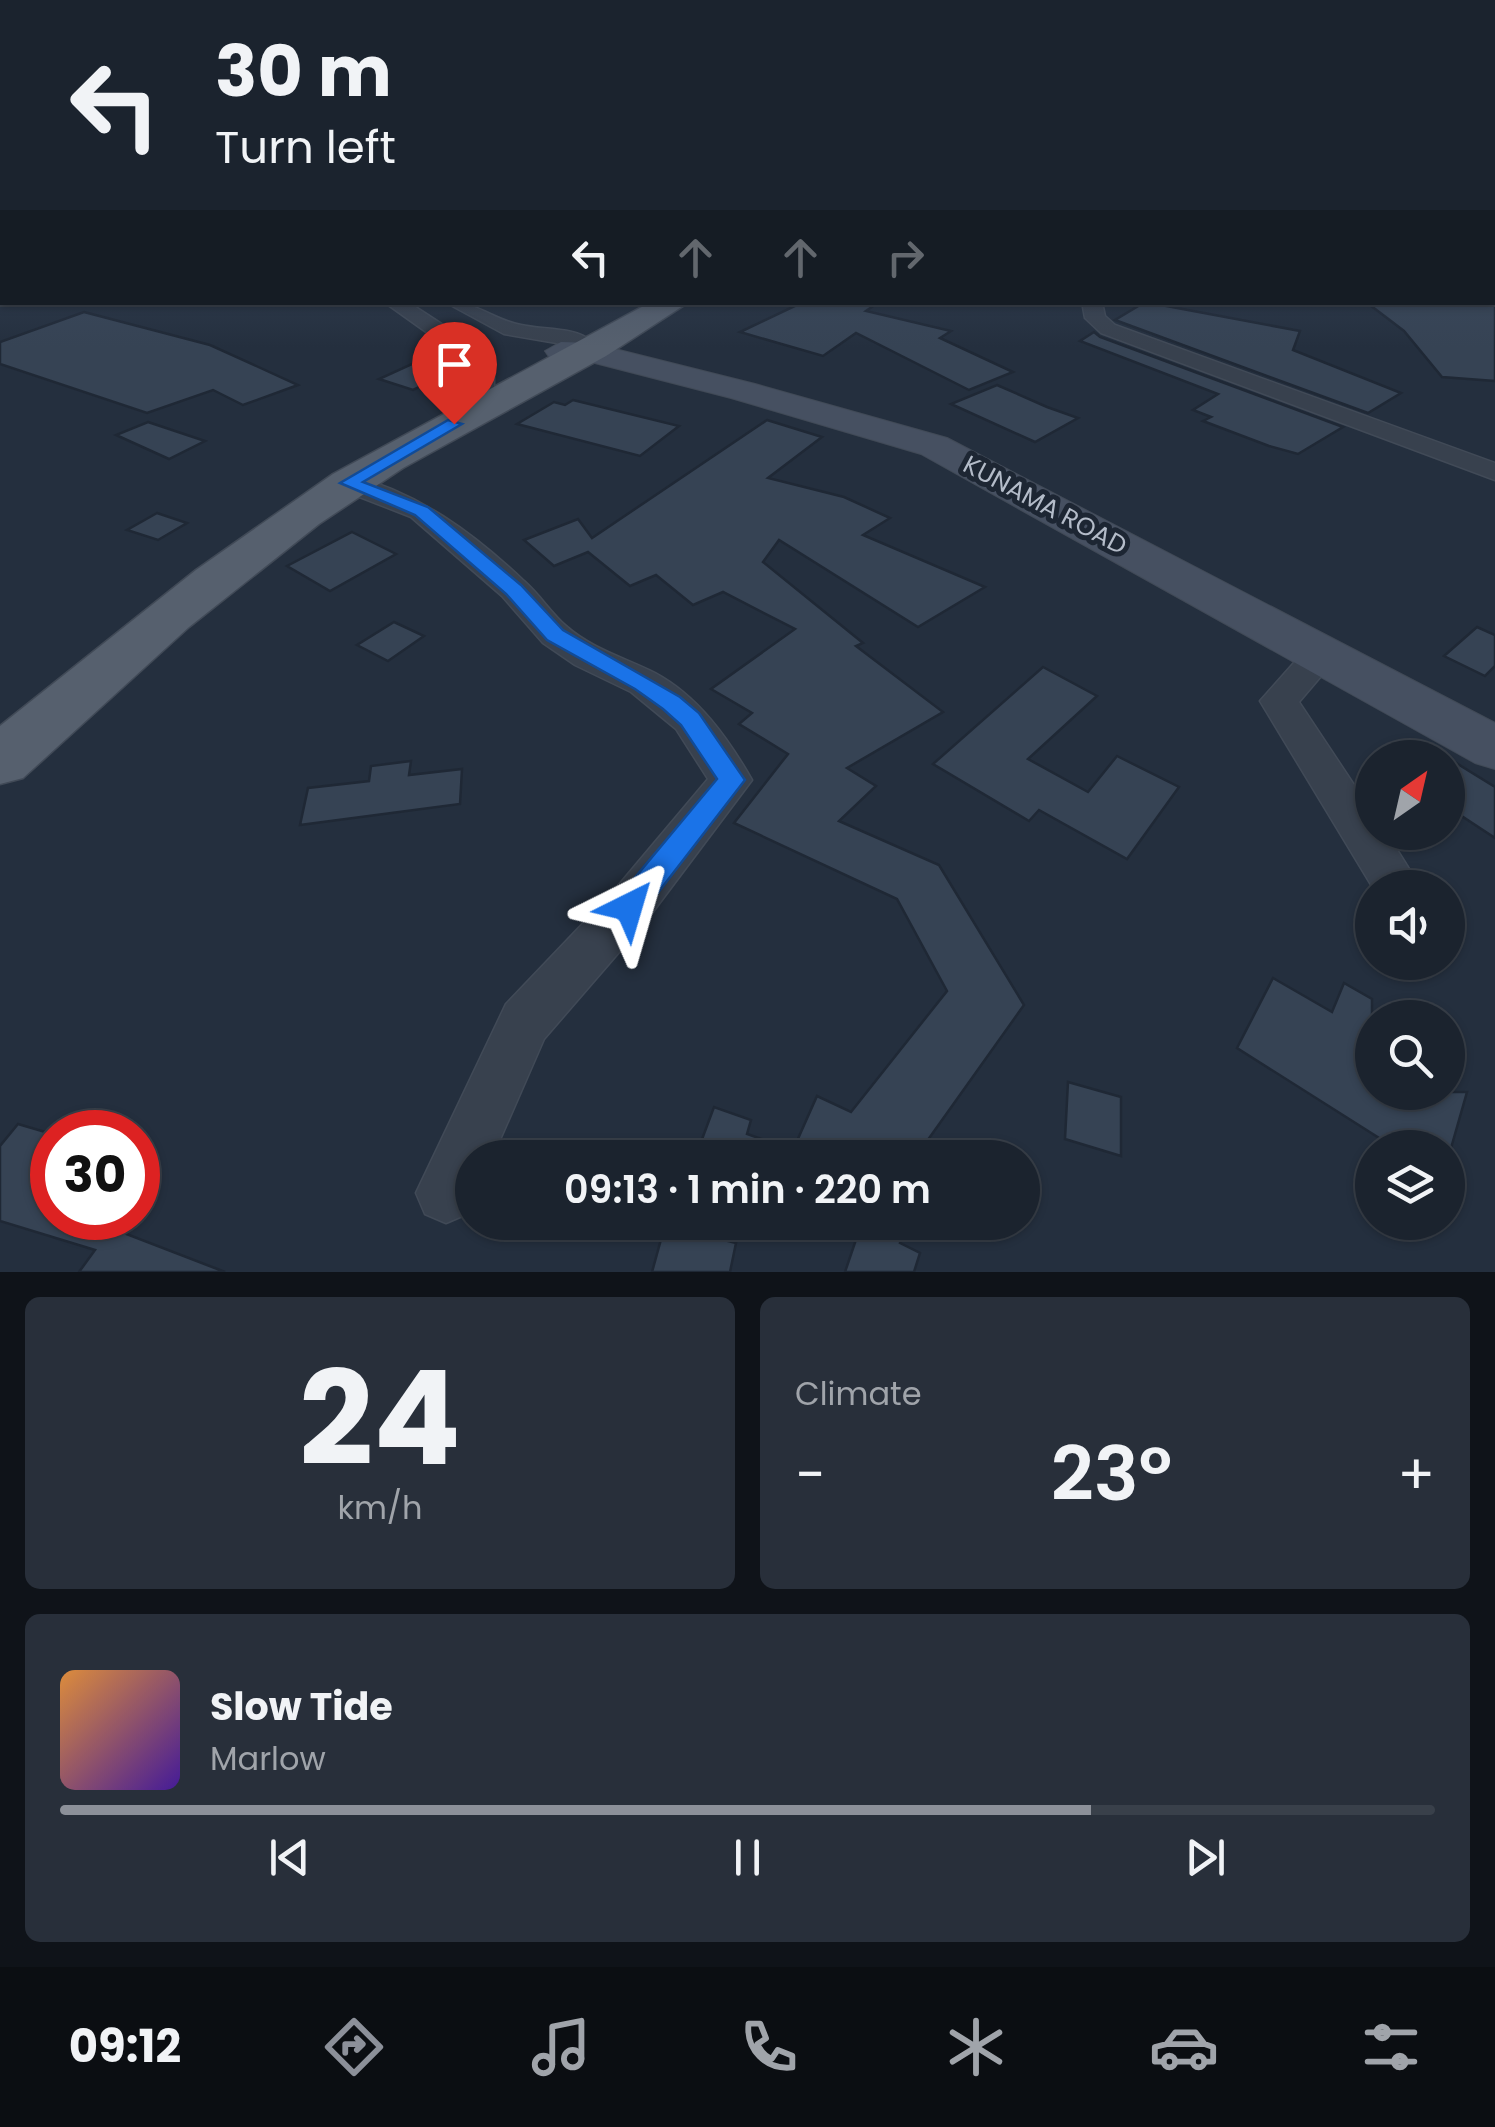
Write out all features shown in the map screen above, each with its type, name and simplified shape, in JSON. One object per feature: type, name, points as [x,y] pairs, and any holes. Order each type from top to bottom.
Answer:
[{"type":"main road","points":[[0,720],[94,642],[304,484],[486,389],[586,347],[643,305]]},
{"type":"main road","points":[[0,761],[143,638],[349,483],[586,347],[668,305]]},
{"type":"main road","name":"KUNAMA ROAD","points":[[586,347],[934,446],[1495,748]]},
{"type":"main road","name":"KUNAMA ROAD","points":[[586,347],[840,399],[952,435],[1495,713]]},
{"type":"street","points":[[398,305],[472,354],[483,366],[486,389]]},
{"type":"street","points":[[461,305],[512,330],[586,347]]},
{"type":"street","points":[[1093,305],[1095,318],[1108,328],[1495,472]]},
{"type":"street","points":[[349,483],[421,511],[514,590],[555,635],[644,683],[671,703],[690,719],[731,780],[629,907],[525,1022],[446,1194]]},
{"type":"street","points":[[1321,655],[1279,701],[1387,870]]},
{"type":"building","points":[[797,305],[875,305],[866,311],[951,331],[940,338],[1013,372],[969,390],[856,333],[823,356],[740,332]]},
{"type":"building","points":[[1140,305],[1161,305],[1300,331],[1293,350],[1401,393],[1368,413],[1115,320]]},
{"type":"building","points":[[1370,305],[1495,305],[1495,381],[1442,377],[1404,331]]},
{"type":"building","points":[[84,312],[210,345],[298,385],[243,405],[213,390],[147,413],[0,364],[0,342]]},
{"type":"building","points":[[1094,332],[1343,427],[1298,454],[1203,421],[1211,417],[1193,410],[1218,394],[1080,341]]},
{"type":"building","points":[[414,363],[447,374],[413,390],[379,379]]},
{"type":"building","points":[[997,385],[1078,418],[1035,442],[951,404]]},
{"type":"building","points":[[573,400],[679,426],[640,456],[517,424],[554,402],[565,405]]},
{"type":"building","points":[[767,420],[822,437],[768,478],[844,497],[890,518],[863,535],[985,587],[918,627],[779,540],[763,562],[863,643],[856,646],[943,712],[847,768],[876,786],[839,821],[939,865],[1024,1005],[928,1140],[797,1140],[817,1096],[851,1112],[947,991],[897,899],[734,823],[788,754],[739,724],[752,713],[711,689],[795,629],[723,592],[693,605],[656,575],[630,586],[588,552],[554,566],[524,540],[578,519],[592,538]]},
{"type":"building","points":[[148,422],[205,441],[169,459],[116,435]]},
{"type":"building","points":[[157,513],[187,523],[158,540],[127,530]]},
{"type":"building","points":[[352,532],[396,554],[330,591],[287,566]]},
{"type":"building","points":[[394,622],[424,636],[388,661],[357,645]]},
{"type":"building","points":[[1477,627],[1495,635],[1495,666],[1485,676],[1444,656]]},
{"type":"building","points":[[1043,667],[1097,696],[1028,759],[1088,792],[1117,756],[1179,787],[1127,859],[1039,810],[1029,821],[933,764]]},
{"type":"building","points":[[411,761],[409,775],[462,769],[460,804],[300,825],[308,788],[369,781],[371,766]]},
{"type":"building","points":[[1465,768],[1495,787],[1495,838],[1465,818]]},
{"type":"building","points":[[1273,978],[1332,1012],[1344,983],[1372,999],[1355,1000],[1355,1110],[1462,1110],[1456,1130],[1367,1130],[1237,1048]]},
{"type":"building","points":[[1068,1082],[1121,1097],[1121,1156],[1065,1139]]},
{"type":"building","points":[[714,1107],[751,1120],[747,1134],[764,1140],[702,1140]]},
{"type":"building","points":[[18,1124],[30,1128],[30,1230],[0,1221],[0,1146]]},
{"type":"building","points":[[62,1240],[142,1240],[225,1272],[79,1272],[95,1250]]},
{"type":"building","points":[[661,1240],[736,1243],[730,1272],[652,1272]]},
{"type":"building","points":[[856,1240],[901,1240],[900,1243],[920,1253],[914,1272],[845,1272]]},
{"type":"route","points":[[454,424],[349,483],[421,511],[514,590],[555,635],[588,657],[644,683],[671,703],[690,719],[731,780],[629,907]]}]
